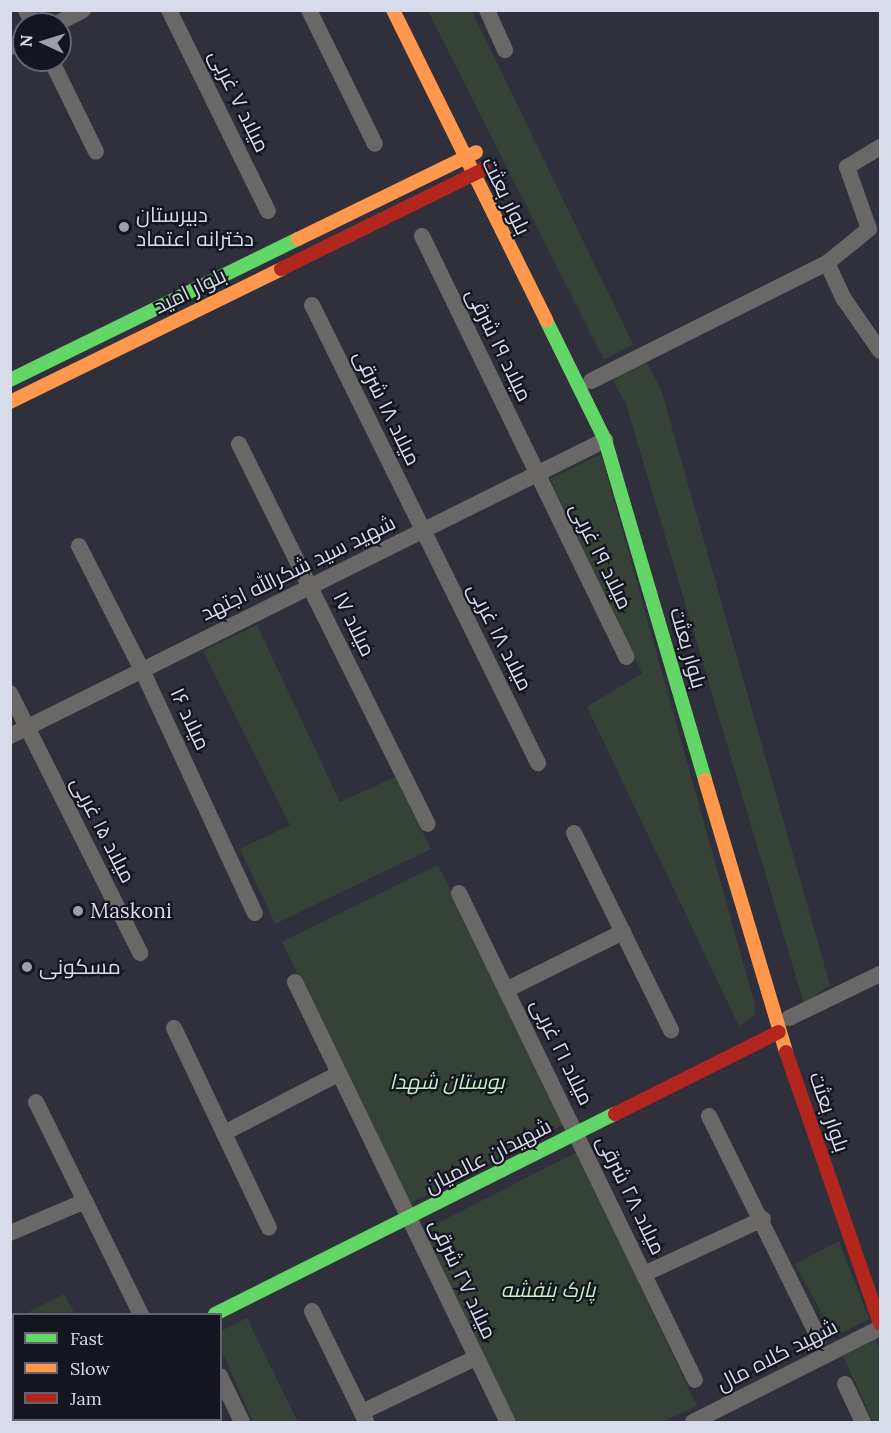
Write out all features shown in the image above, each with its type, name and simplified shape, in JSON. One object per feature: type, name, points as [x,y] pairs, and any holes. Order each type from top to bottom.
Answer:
[{"type":"main road","name":"بلوار بعثت","points":[[393,10],[470,155]]},
{"type":"main road","name":"بلوار بعثت","points":[[409,10],[470,155],[605,440],[779,1032],[880,1323]]},
{"type":"main road","name":"بلوار امید","points":[[10,380],[470,155]]},
{"type":"main road","name":"بلوار بعثت","points":[[478,172],[591,381],[617,434],[789,1018],[880,1281]]},
{"type":"main road","name":"بلوار امید","points":[[10,402],[478,172]]},
{"type":"main road","points":[[123,325],[133,342]]},
{"type":"main road","points":[[50,360],[59,378]]},
{"type":"main road","name":"شهیدان عالمیان","points":[[217,1313],[410,1220],[779,1032]]},
{"type":"street","name":"میلاد ۷ غربی","points":[[169,10],[268,211]]},
{"type":"street","points":[[309,10],[375,144]]},
{"type":"street","points":[[487,10],[505,50]]},
{"type":"street","points":[[57,72],[96,152]]},
{"type":"street","points":[[591,381],[827,263],[869,229],[847,167],[880,147]]},
{"type":"street","name":"میلاد ۱۹ شرقی","points":[[422,236],[536,474]]},
{"type":"street","points":[[827,263],[844,299],[880,351]]},
{"type":"street","name":"میلاد ۱۸ شرقی","points":[[312,305],[422,531]]},
{"type":"street","name":"شهید سید شکرالله اجتهد","points":[[10,736],[605,440]]},
{"type":"street","name":"میلاد ۱۷","points":[[239,444],[428,824]]},
{"type":"street","name":"میلاد ۱۹ غربی","points":[[536,474],[626,657]]},
{"type":"street","name":"میلاد ۱۸ غربی","points":[[422,531],[538,763]]},
{"type":"street","name":"میلاد ۱۶","points":[[79,546],[142,670],[255,913]]},
{"type":"street","name":"میلاد ۱۵ غربی","points":[[10,693],[140,953]]},
{"type":"street","points":[[574,833],[671,1030]]},
{"type":"street","name":"میلاد ۲۱ غربی","points":[[459,893],[577,1135]]},
{"type":"street","points":[[506,990],[623,932]]},
{"type":"street","points":[[789,1018],[880,974]]},
{"type":"street","name":"میلاد ۲۷ شرقی","points":[[295,982],[475,1358],[508,1422]]},
{"type":"street","points":[[174,1028],[269,1228]]},
{"type":"street","points":[[224,1133],[338,1074]]},
{"type":"street","points":[[36,1102],[141,1313]]},
{"type":"street","points":[[709,1116],[763,1219],[819,1339]]},
{"type":"street","name":"میلاد ۲۸ شرقی","points":[[577,1135],[695,1380]]},
{"type":"street","points":[[10,1233],[85,1201]]},
{"type":"street","points":[[644,1274],[763,1219]]},
{"type":"street","points":[[312,1311],[364,1417],[475,1358]]},
{"type":"street","name":"شهید کلاه مال","points":[[693,1422],[880,1328]]},
{"type":"street","points":[[222,1380],[242,1422]]},
{"type":"street","points":[[845,1384],[863,1422]]},
{"type":"green space","points":[[428,11],[472,11],[633,344],[604,360]]},
{"type":"green space","points":[[645,359],[661,389],[830,985],[804,1004],[626,404],[611,377]]},
{"type":"green space","points":[[601,454],[755,1005],[754,1016],[739,1026],[587,707],[642,673],[550,479]]},
{"type":"green space","points":[[257,625],[340,802],[395,777],[431,849],[275,924],[240,849],[290,825],[203,651]]},
{"type":"green space","name":"بوستان شهدا","points":[[438,865],[565,1124],[409,1204],[282,942]]},
{"type":"green space","name":"پارک بنفشه","points":[[577,1152],[697,1406],[662,1422],[517,1422],[422,1231]]},
{"type":"green space","points":[[839,1241],[869,1319],[834,1337],[795,1264]]},
{"type":"green space","points":[[64,1294],[74,1313],[27,1313]]},
{"type":"green space","points":[[247,1318],[298,1422],[253,1422],[222,1351],[222,1330]]},
{"type":"green space","points":[[876,1339],[880,1351],[880,1422],[873,1422],[843,1356]]},
{"type":"traffic: fast","points":[[10,380],[298,239]]},
{"type":"traffic: fast","points":[[546,320],[605,440],[705,780]]},
{"type":"traffic: fast","points":[[217,1313],[615,1114]]},
{"type":"traffic: slow","points":[[393,10],[546,320]]},
{"type":"traffic: slow","points":[[298,239],[476,152]]},
{"type":"traffic: slow","points":[[10,402],[281,269]]},
{"type":"traffic: slow","points":[[705,780],[786,1052]]},
{"type":"traffic: jam","points":[[281,269],[484,169]]},
{"type":"traffic: jam","points":[[615,1114],[779,1032]]},
{"type":"traffic: jam","points":[[786,1052],[880,1323]]},
{"type":"place","name":"دبیرستان دخترانه اعتماد","points":[[124,227]]},
{"type":"place","name":"Maskoni","points":[[78,911]]},
{"type":"place","name":"مسکونی","points":[[27,967]]}]
